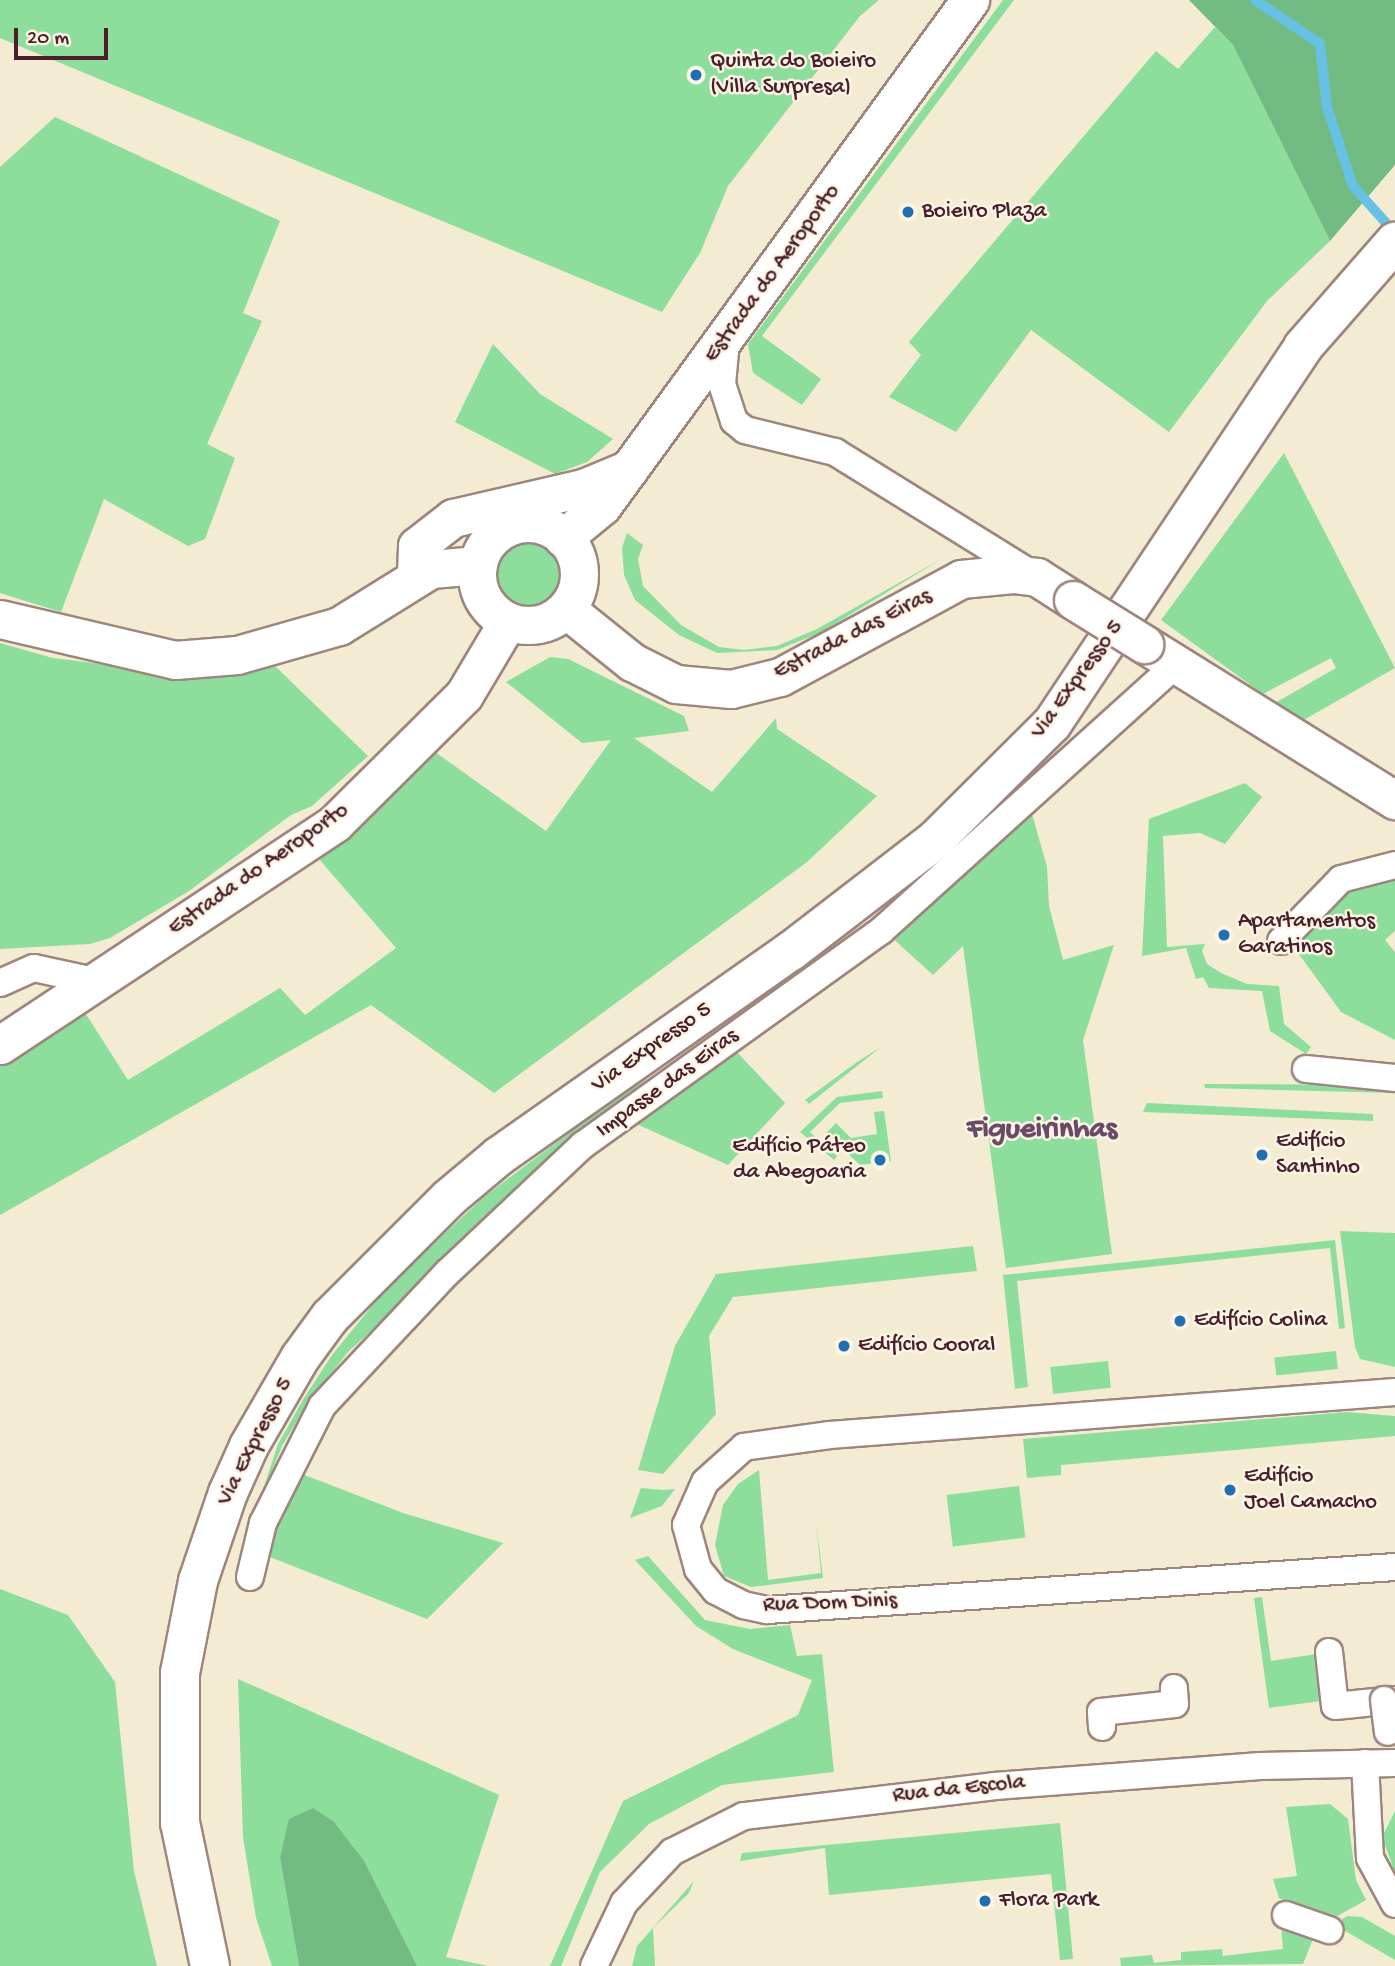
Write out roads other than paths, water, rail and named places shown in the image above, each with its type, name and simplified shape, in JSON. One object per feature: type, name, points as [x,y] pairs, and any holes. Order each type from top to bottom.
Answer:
[{"type":"main road","name":"Via Expresso 5","points":[[210,1966],[180,1823],[180,1673],[198,1581],[220,1514],[249,1446],[300,1358],[330,1317],[449,1198],[499,1156],[791,951],[935,840],[1052,724],[1303,347],[1395,242]]},
{"type":"street","name":"Estrada do Aeroporto","points":[[563,538],[602,506],[726,341],[970,0]]},
{"type":"street","name":"Estrada das Eiras","points":[[726,341],[722,384],[734,421],[766,438],[805,443],[864,467],[1395,800]]},
{"type":"street","points":[[416,575],[416,546],[453,518],[583,488],[630,468]]},
{"type":"street","points":[[515,524],[548,527],[563,538],[578,567],[578,584],[566,609],[541,624],[507,623],[492,612],[482,597],[478,565],[487,541],[515,524]]},
{"type":"street","points":[[0,619],[175,660],[237,655],[339,626],[416,575],[430,569],[478,565]]},
{"type":"street","name":"Estrada das Eiras","points":[[566,609],[632,662],[676,684],[731,689],[798,668],[961,579],[1013,574],[1037,577]]},
{"type":"street","name":"Estrada do Aeroporto","points":[[0,1045],[335,823],[464,695],[507,623]]},
{"type":"street","name":"Impasse das Eiras","points":[[250,1577],[262,1523],[322,1406],[448,1272],[583,1145],[881,931],[1177,664]]},
{"type":"street","points":[[1281,941],[1341,879],[1395,865]]},
{"type":"street","points":[[0,982],[34,968],[98,982]]},
{"type":"street","points":[[1306,1069],[1395,1079]]},
{"type":"street","name":"Rua Dom Dinis","points":[[1395,1392],[830,1435],[744,1447],[705,1482],[686,1525],[698,1569],[716,1591],[743,1605],[767,1610],[1395,1567]]},
{"type":"street","points":[[1329,1652],[1335,1706],[1390,1700],[1388,1732]]},
{"type":"street","points":[[1102,1727],[1101,1712],[1175,1704],[1174,1688]]},
{"type":"street","points":[[1365,1763],[1370,1858],[1395,1904]]},
{"type":"street","name":"Rua da Escola","points":[[594,1966],[624,1902],[672,1852],[744,1816],[996,1786],[1395,1763]]},
{"type":"street","points":[[1286,1915],[1329,1930]]},
{"type":"waterway","points":[[1255,0],[1320,44],[1327,107],[1353,186],[1395,233]]},
{"type":"place","name":"Quinta do Boieiro (Villa Surpresa)","points":[[696,75]]},
{"type":"place","name":"Boieiro Plaza","points":[[908,212]]},
{"type":"place","name":"Apartamentos Garatinos","points":[[1224,935]]},
{"type":"place","name":"Edifício Santinho","points":[[1262,1155]]},
{"type":"place","name":"Edifício Páteo da Abegoaria","points":[[880,1160]]},
{"type":"place","name":"Edifício Colina","points":[[1180,1321]]},
{"type":"place","name":"Edifício Cooral","points":[[844,1346]]},
{"type":"place","name":"Edifício Joel Camacho","points":[[1230,1490]]},
{"type":"place","name":"Flora Park","points":[[985,1901]]},
{"type":"district","name":"Figueirinhas","points":[[1042,1131]]}]
